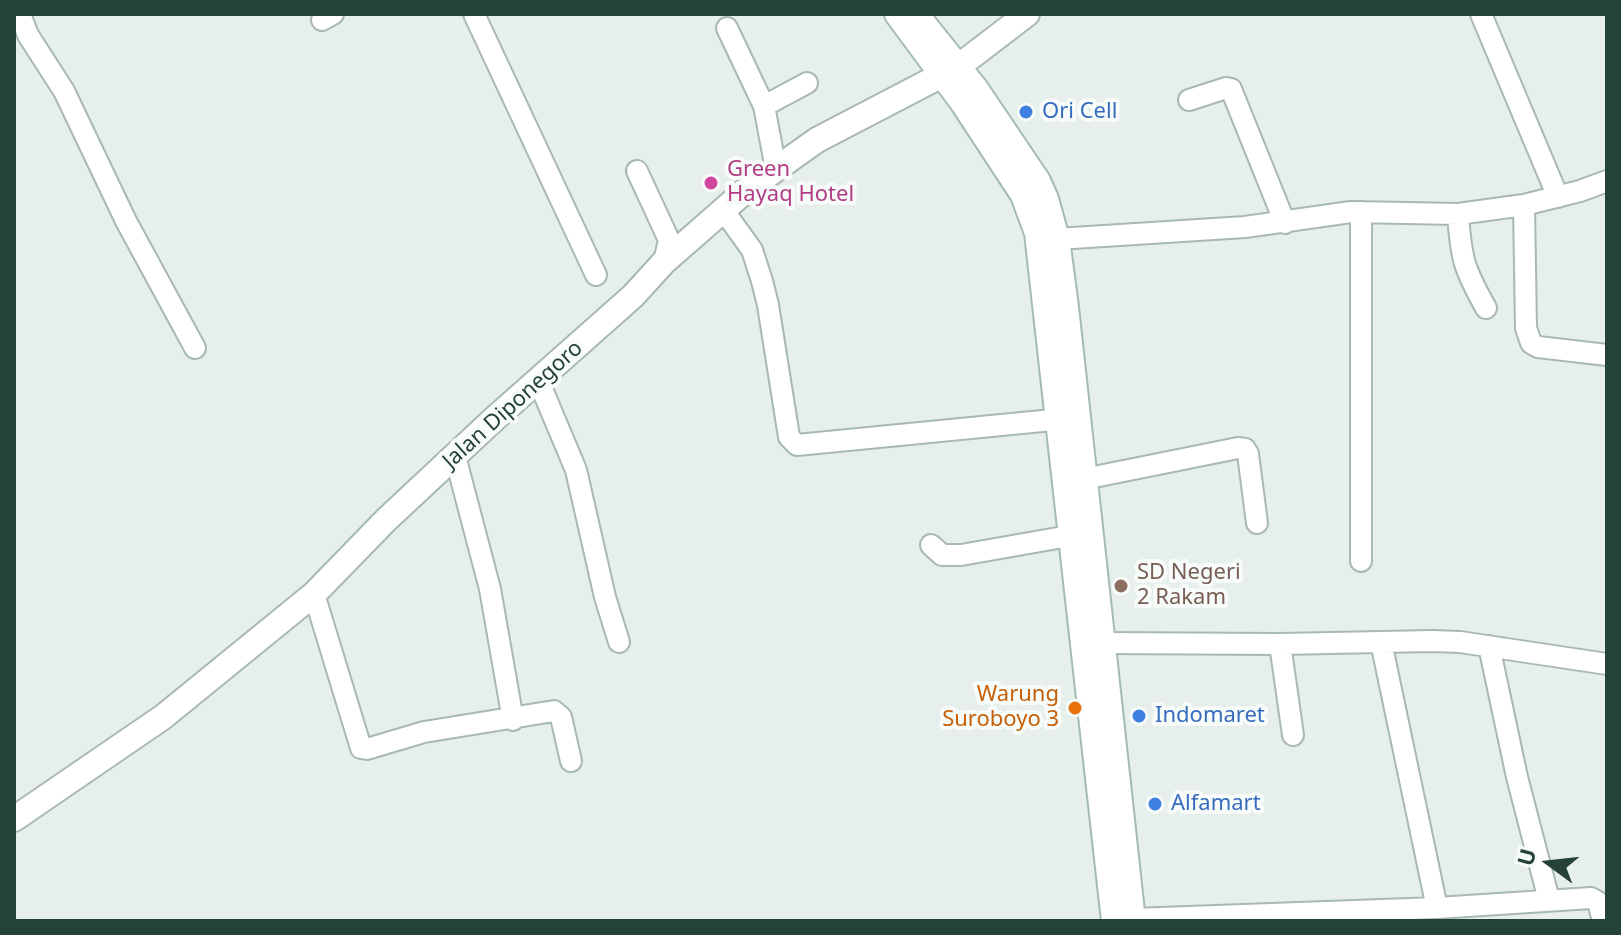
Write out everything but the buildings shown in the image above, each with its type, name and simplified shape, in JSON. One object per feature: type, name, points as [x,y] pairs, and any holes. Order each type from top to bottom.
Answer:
[{"type":"main road","points":[[897,14],[951,71],[1038,181],[1057,239],[1067,419],[1069,536],[1124,912]]},
{"type":"main road","points":[[916,14],[1032,215],[1067,419],[1084,479],[1102,643],[1124,912]]},
{"type":"main road","name":"Jalan Diponegoro","points":[[14,819],[163,717],[314,594],[386,520],[633,296],[664,262],[776,169],[817,140],[951,71],[1027,14]]},
{"type":"street","points":[[20,14],[28,35],[64,91],[126,221],[195,348]]},
{"type":"street","points":[[474,14],[596,275]]},
{"type":"street","points":[[1481,14],[1558,197]]},
{"type":"street","points":[[727,28],[764,106],[776,169]]},
{"type":"street","points":[[764,106],[807,83]]},
{"type":"street","points":[[1189,100],[1231,89],[1285,223]]},
{"type":"street","points":[[637,171],[669,240],[664,262]]},
{"type":"street","points":[[1057,239],[1285,223],[1361,212],[1458,214],[1524,205],[1607,181]]},
{"type":"street","points":[[1524,205],[1526,328],[1531,343],[1538,347],[1607,355]]},
{"type":"street","points":[[724,211],[752,250],[768,305],[789,437],[797,445],[1067,419]]},
{"type":"street","points":[[1361,212],[1361,561]]},
{"type":"street","points":[[1458,214],[1461,257],[1486,308]]},
{"type":"street","points":[[539,382],[576,470],[605,597],[619,642]]},
{"type":"street","points":[[1084,479],[1245,449],[1257,523]]},
{"type":"street","points":[[455,456],[490,589],[513,720]]},
{"type":"street","points":[[931,545],[942,555],[961,555],[1069,536]]},
{"type":"street","points":[[314,594],[361,748],[453,727],[558,713],[571,761]]},
{"type":"street","points":[[1102,643],[1432,641],[1489,646],[1607,664]]},
{"type":"street","points":[[1381,642],[1437,908]]},
{"type":"street","points":[[1280,644],[1293,735]]},
{"type":"street","points":[[1489,646],[1517,777],[1549,900]]},
{"type":"street","points":[[1124,912],[1437,908],[1591,898],[1598,902],[1603,921]]},
{"type":"place","name":"Ori Cell","points":[[1026,112]]},
{"type":"place","name":"Green Hayaq Hotel","points":[[711,183]]},
{"type":"place","name":"SD Negeri 2 Rakam","points":[[1121,586]]},
{"type":"place","name":"Warung Suroboyo 3","points":[[1075,708]]},
{"type":"place","name":"Indomaret","points":[[1139,716]]},
{"type":"place","name":"Alfamart","points":[[1155,804]]}]
